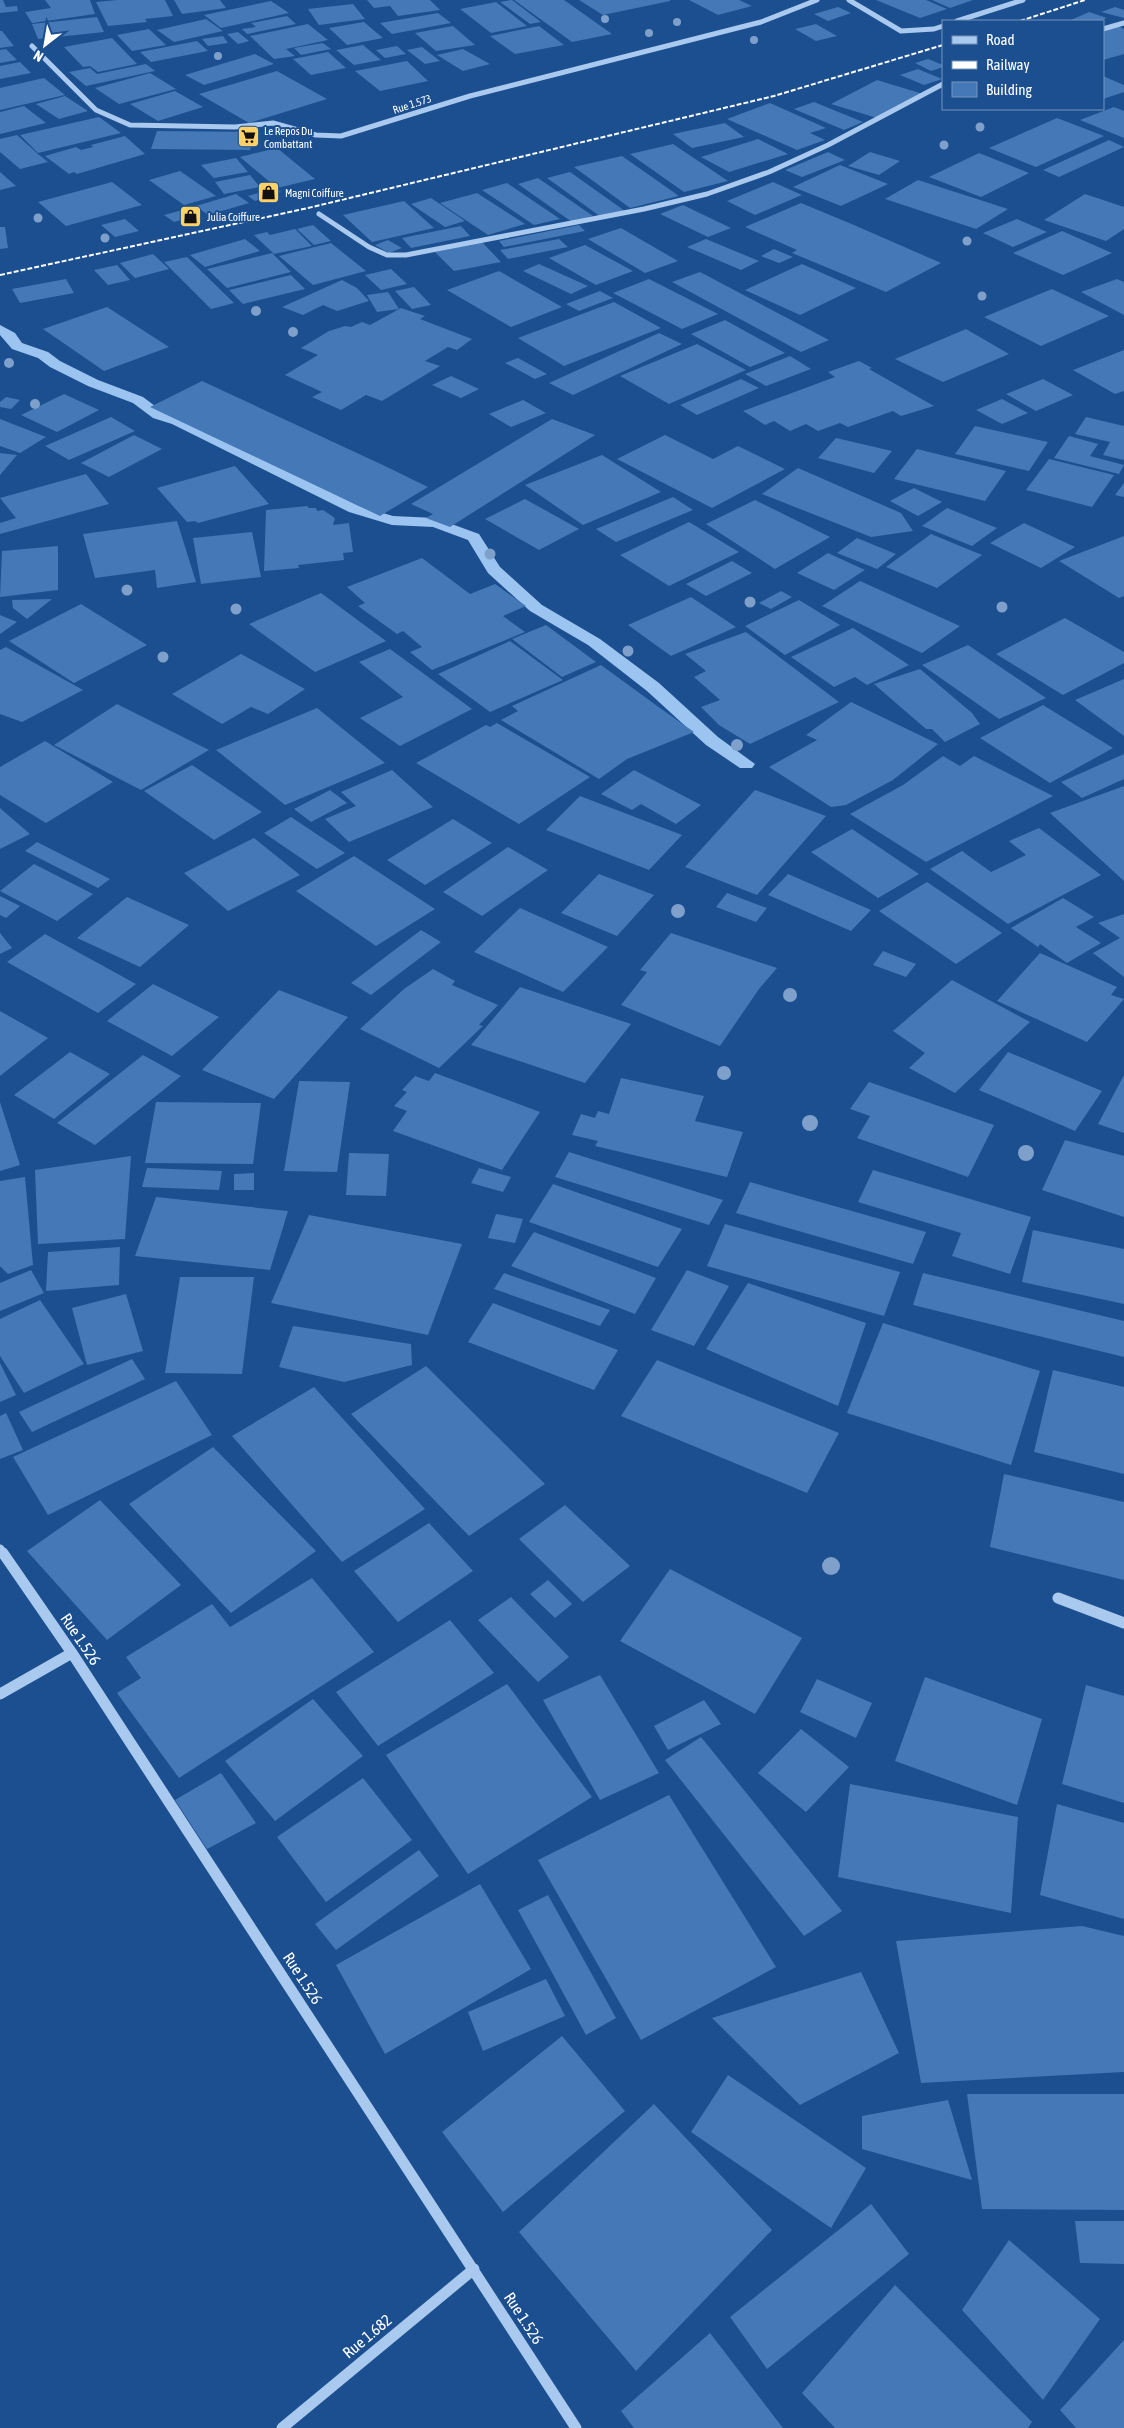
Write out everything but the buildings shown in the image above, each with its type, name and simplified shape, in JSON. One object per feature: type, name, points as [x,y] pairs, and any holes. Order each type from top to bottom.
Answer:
[{"type":"street","name":"Rue 1.573","points":[[32,46],[96,110],[130,125],[235,127],[273,123],[316,135],[341,136],[470,96],[761,22],[818,0]]},
{"type":"street","points":[[849,0],[901,31],[934,29],[942,26]]},
{"type":"street","points":[[960,20],[1023,0]]},
{"type":"street","points":[[1104,29],[1124,23]]},
{"type":"street","points":[[319,214],[369,247],[387,255],[406,255],[653,208],[732,185],[839,141],[872,125],[942,85]]},
{"type":"street","name":"Rue 1.526","points":[[0,1549],[72,1653],[576,2428]]},
{"type":"street","points":[[1058,1598],[1124,1624]]},
{"type":"street","points":[[0,1694],[72,1653]]},
{"type":"street","name":"Rue 1.682","points":[[282,2428],[474,2269]]},
{"type":"waterway","points":[[0,329],[10,336],[17,346],[43,355],[55,364],[93,383],[138,400],[158,415],[177,421],[354,509],[392,520],[435,523],[474,537],[494,570],[536,608],[594,642],[653,687],[712,741],[746,764]]},
{"type":"railway","points":[[1023,20],[1085,0]]},
{"type":"railway","points":[[0,275],[308,208],[774,96],[942,45]]},
{"type":"place","name":"Le Repos Du Combattant","points":[[248,137]]},
{"type":"place","name":"Magni Coiffure","points":[[269,193]]},
{"type":"place","name":"Julia Coiffure","points":[[191,217]]}]
